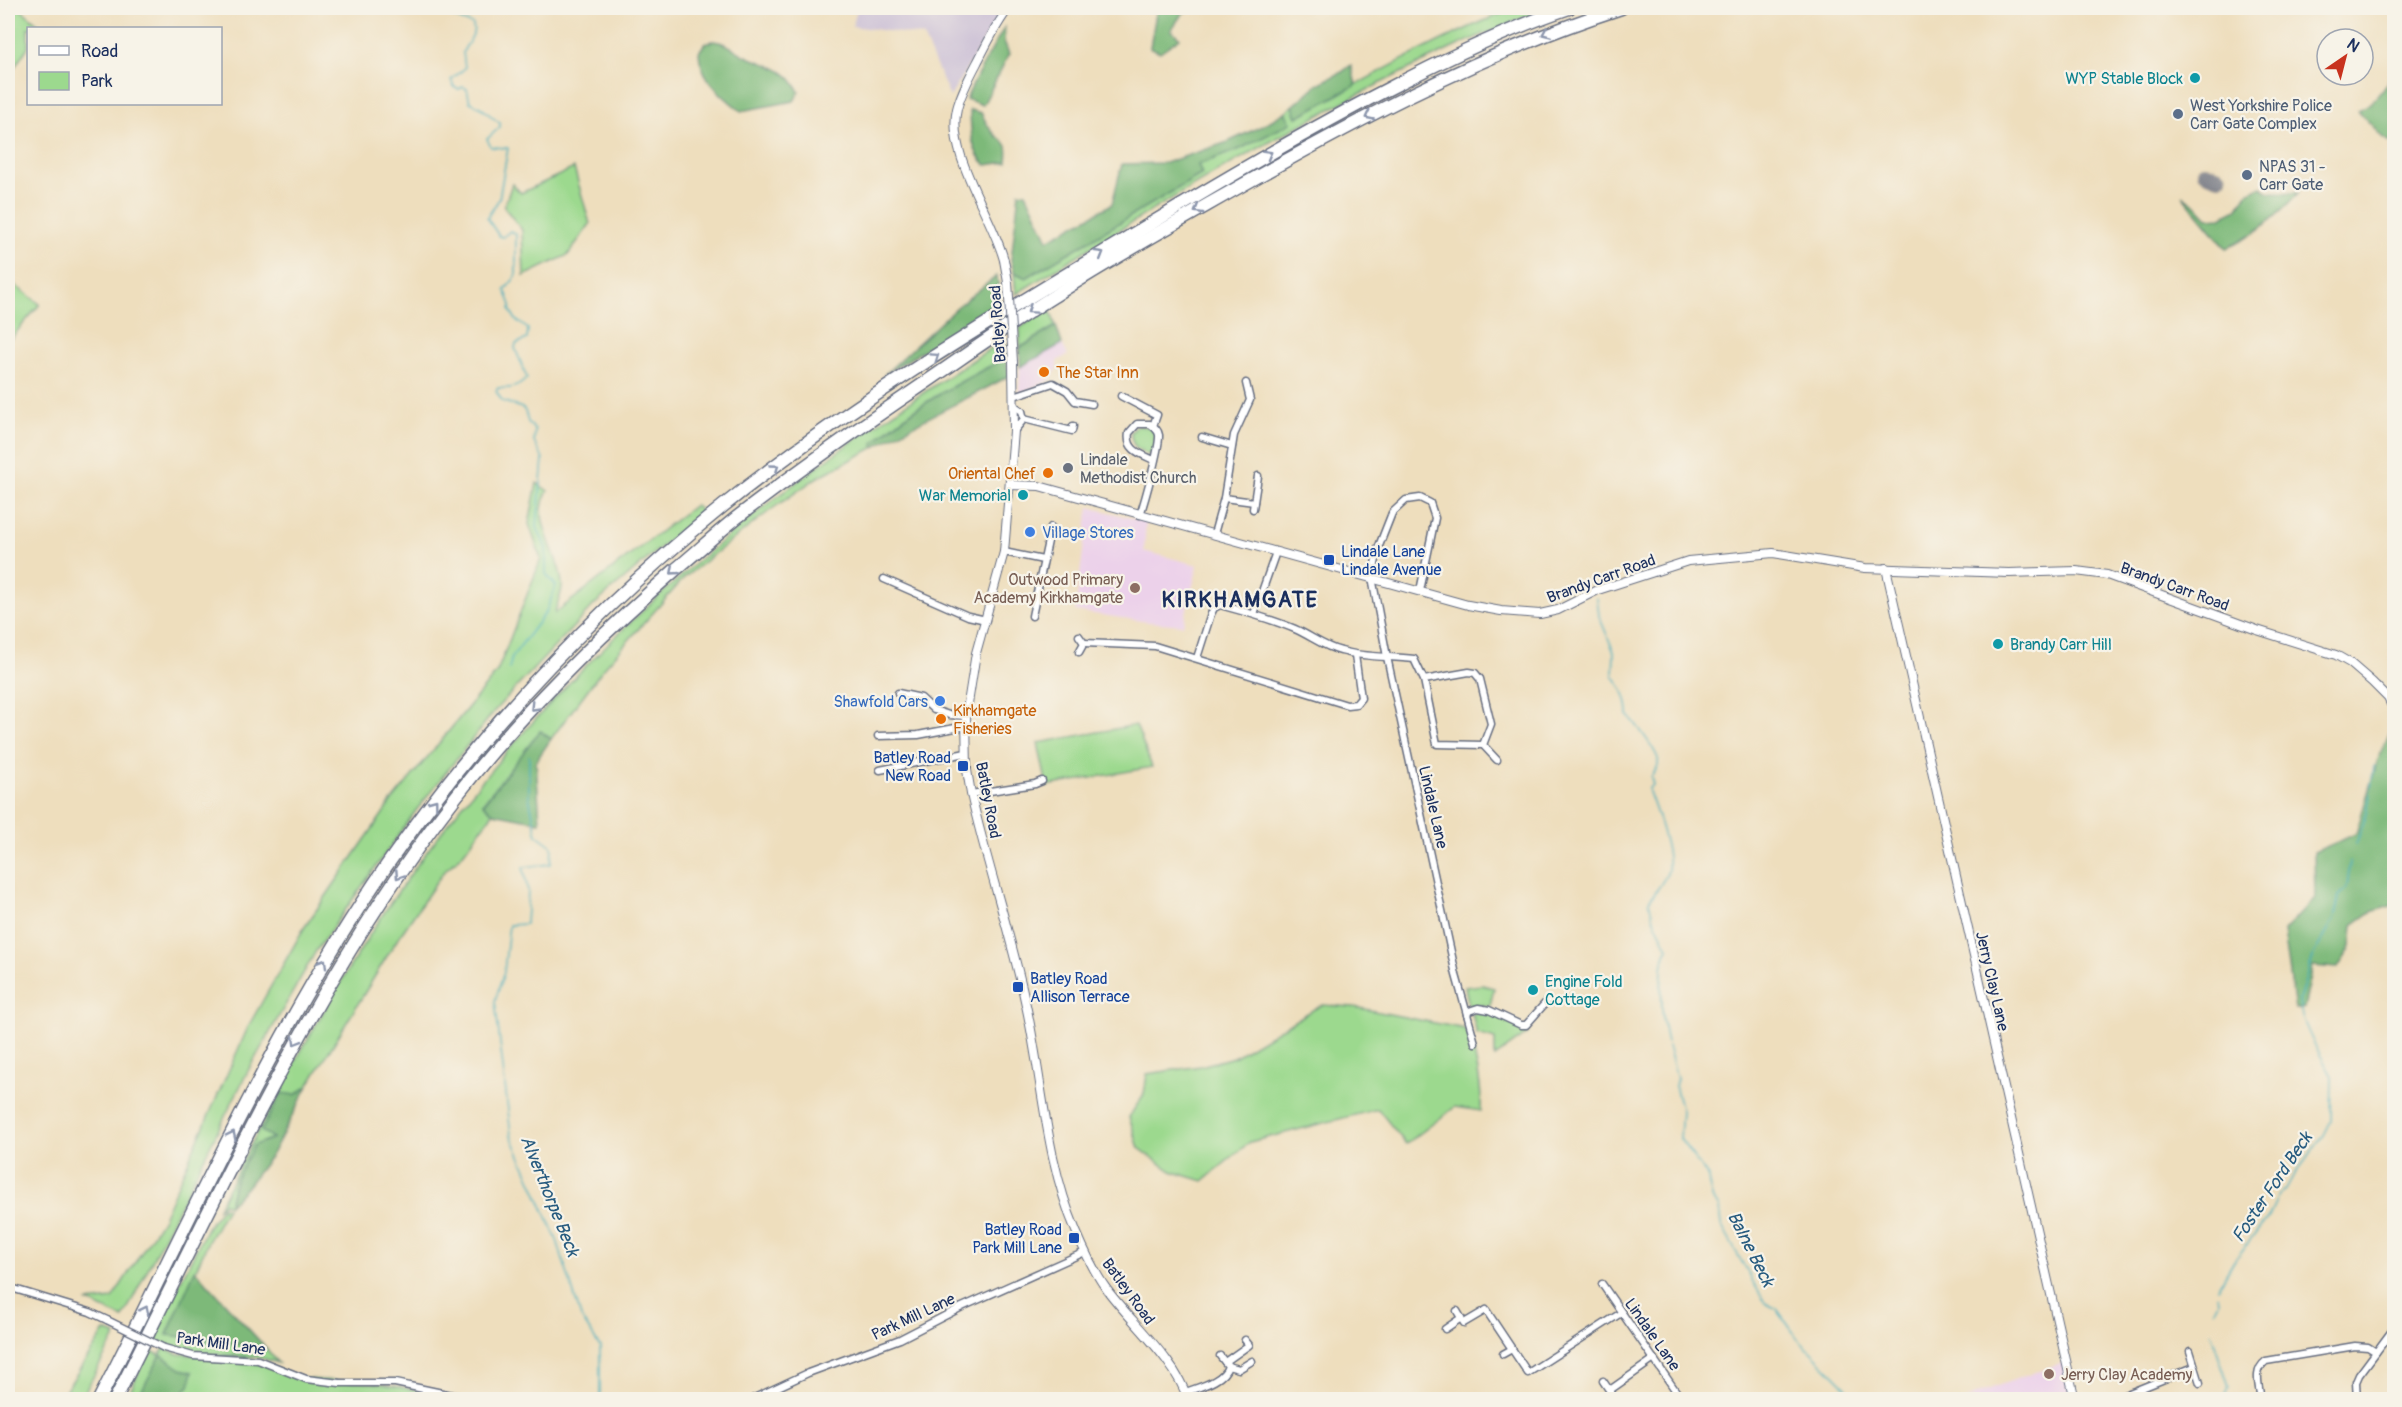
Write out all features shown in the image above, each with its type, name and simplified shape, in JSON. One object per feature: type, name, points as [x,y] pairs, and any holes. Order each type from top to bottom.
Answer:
[{"type":"highway","points":[[99,1400],[272,1053],[325,960],[389,863],[445,788],[512,708],[605,609],[728,503],[853,411],[984,324],[1222,180],[1338,115],[1459,52],[1569,8]]},
{"type":"highway","points":[[115,1400],[286,1059],[339,968],[398,875],[454,798],[520,721],[616,621],[737,517],[867,423],[1051,297],[1110,261],[1333,134],[1432,84],[1557,28],[1621,8]]},
{"type":"street","name":"Batley Road","points":[[1009,8],[997,25],[961,94],[954,126],[962,160],[994,228],[1004,260],[1008,282],[1015,405],[1004,552],[969,687],[966,753],[971,794],[1026,1005],[1049,1146],[1064,1200],[1084,1252],[1104,1286],[1164,1358],[1187,1396]]},
{"type":"street","points":[[1014,396],[1053,383],[1067,391],[1072,399],[1092,404]]},
{"type":"street","points":[[1214,534],[1224,498],[1234,435],[1250,400],[1246,383]]},
{"type":"street","points":[[1121,396],[1157,415],[1153,426]]},
{"type":"street","points":[[1015,405],[1022,411],[1024,419]]},
{"type":"street","points":[[1024,419],[1072,431],[1073,426]]},
{"type":"street","points":[[1014,431],[1024,419]]},
{"type":"street","points":[[1140,514],[1154,460],[1159,436],[1153,426],[1137,424],[1131,429],[1128,438],[1133,449],[1154,460]]},
{"type":"street","points":[[1204,430],[1201,439],[1232,446]]},
{"type":"street","points":[[1224,498],[1253,506],[1258,476]]},
{"type":"street","name":"Brandy Carr Road","points":[[1010,485],[1039,486],[1483,608],[1540,614],[1558,610],[1598,590],[1688,561],[1773,553],[1865,568],[2009,573],[2076,572],[2108,575],[2257,630],[2336,655],[2350,663],[2372,682],[2388,699],[2394,710]]},
{"type":"street","points":[[1372,577],[1379,546],[1392,513],[1406,500],[1424,499],[1431,506],[1435,518],[1420,591]]},
{"type":"street","points":[[1032,616],[1051,527]]},
{"type":"street","points":[[1004,552],[1044,560]]},
{"type":"street","points":[[1254,614],[1276,552]]},
{"type":"street","name":"Jerry Clay Lane","points":[[1886,568],[2075,1400]]},
{"type":"street","name":"Lindale Lane","points":[[1372,577],[1387,657],[1456,975],[1475,1043]]},
{"type":"street","points":[[884,579],[968,616],[986,620]]},
{"type":"street","points":[[1197,658],[1214,608],[1220,605],[1254,614],[1303,633],[1324,646],[1355,655],[1414,658],[1424,680],[1437,744],[1483,745],[1497,760]]},
{"type":"street","points":[[1079,636],[1084,643]]},
{"type":"street","points":[[1084,643],[1155,646],[1347,705],[1356,704],[1361,698],[1355,655]]},
{"type":"street","points":[[1080,652],[1084,643]]},
{"type":"street","points":[[1424,680],[1469,672],[1475,673],[1480,679],[1491,724],[1483,745]]},
{"type":"street","points":[[898,693],[906,699],[921,698],[934,710],[949,715],[966,716]]},
{"type":"street","points":[[878,736],[918,735],[966,726]]},
{"type":"street","points":[[880,770],[966,753]]},
{"type":"street","points":[[971,794],[1042,781]]},
{"type":"street","points":[[1467,1015],[1468,1011],[1478,1008],[1527,1025],[1548,1000]]},
{"type":"street","name":"Park Mill Lane","points":[[750,1400],[808,1373],[900,1339],[962,1307],[1084,1252]]},
{"type":"street","name":"Lindale Lane","points":[[1602,1284],[1682,1400]]},
{"type":"street","name":"Park Mill Lane","points":[[8,1287],[90,1312],[164,1348],[193,1356],[258,1360],[306,1379],[340,1383],[395,1383],[475,1400]]},
{"type":"street","points":[[1457,1311],[1464,1323],[1486,1310],[1528,1373],[1621,1313]]},
{"type":"street","points":[[1445,1329],[1461,1318]]},
{"type":"street","points":[[2357,1400],[2356,1379],[2394,1329]]},
{"type":"street","points":[[1187,1396],[1224,1374],[1227,1363],[1249,1345],[1245,1340]]},
{"type":"street","points":[[2261,1400],[2257,1373],[2259,1367],[2266,1361],[2355,1346],[2368,1347],[2376,1352]]},
{"type":"street","points":[[1503,1354],[1512,1349]]},
{"type":"street","points":[[2190,1351],[2200,1383]]},
{"type":"street","points":[[1220,1356],[1227,1363],[1239,1369],[1252,1361]]},
{"type":"street","points":[[1610,1390],[1654,1359]]},
{"type":"street","points":[[2112,1400],[2194,1366]]},
{"type":"street","points":[[1604,1381],[1616,1400]]},
{"type":"shaded area","points":[[858,8],[1003,8],[950,97],[923,36],[852,26]]},
{"type":"shaded area","points":[[1062,344],[1068,355],[1057,361],[1057,369],[1049,381],[1019,393],[1020,367]]},
{"type":"shaded area","name":"Outwood Primary Academy Kirkhamgate","points":[[1089,507],[1146,522],[1144,551],[1198,565],[1183,625],[1075,611]]},
{"type":"shaded area","name":"Jerry Clay Academy","points":[[2066,1361],[2075,1400],[1967,1400],[1981,1392]]},
{"type":"green space","points":[[8,8],[19,8],[42,27],[27,27],[27,48],[8,77]]},
{"type":"green space","points":[[1157,8],[1191,8],[1182,14],[1171,30],[1180,38],[1160,52],[1150,47]]},
{"type":"green space","points":[[1516,8],[1550,8],[1457,46],[1344,102],[1178,195],[1016,294],[1014,272],[1026,278],[1202,174],[1197,165],[1240,149],[1290,123],[1285,112],[1293,106],[1297,117],[1432,45]]},
{"type":"green space","points":[[1005,26],[1004,41],[1009,54],[983,105],[966,99],[978,74]]},
{"type":"green space","points":[[713,41],[726,44],[789,77],[799,92],[794,101],[741,111],[719,92],[703,70],[699,52],[705,43]]},
{"type":"green space","points":[[1351,65],[1356,85],[1297,117],[1293,106],[1318,84]]},
{"type":"green space","points":[[2394,69],[2394,141],[2390,142],[2382,137],[2358,110],[2375,98]]},
{"type":"green space","points":[[970,110],[981,113],[995,135],[1005,142],[1007,162],[986,165],[981,159],[972,140]]},
{"type":"green space","points":[[1285,112],[1291,123],[1240,149],[1198,165],[1202,174],[1026,278],[1014,272],[1011,260],[1019,192],[1026,193],[1048,240],[1112,204],[1122,164],[1165,163],[1228,142]]},
{"type":"green space","points":[[574,168],[590,224],[568,255],[524,276],[522,230],[504,207],[512,184],[521,193]]},
{"type":"green space","points":[[2261,187],[2269,192],[2299,193],[2265,225],[2226,248],[2182,195],[2208,218],[2221,217],[2237,209],[2247,193]]},
{"type":"green space","points":[[997,276],[1000,302],[884,375],[957,307]]},
{"type":"green space","points":[[8,280],[40,304],[8,342]]},
{"type":"green space","points":[[1049,308],[1056,326],[1020,348],[1020,328]]},
{"type":"green space","points":[[1056,326],[1062,344],[1020,367],[1020,348]]},
{"type":"green space","points":[[1004,340],[1006,358],[920,407],[873,443],[875,447],[818,477],[772,509],[685,577],[603,669],[551,739],[541,731],[483,803],[493,813],[462,855],[444,871],[395,943],[308,1086],[295,1095],[273,1138],[234,1183],[229,1205],[224,1203],[217,1210],[298,1057],[363,945],[427,852],[513,744],[608,644],[710,551],[792,485],[851,442]]},
{"type":"green space","points":[[1006,358],[1009,376],[875,447],[873,443],[920,407]]},
{"type":"green space","points":[[1137,426],[1150,427],[1156,435],[1154,451],[1148,455],[1133,444],[1131,432]]},
{"type":"green space","points":[[537,483],[548,491],[543,502],[542,514],[547,537],[557,561],[562,586],[555,613],[695,505],[702,512],[594,605],[496,709],[415,812],[316,951],[248,1071],[123,1318],[88,1302],[112,1299],[162,1220],[249,1025],[304,928],[391,802],[497,672],[541,559],[529,524]]},
{"type":"green space","points":[[2394,724],[2394,905],[2371,912],[2353,925],[2351,947],[2338,968],[2313,966],[2304,1008],[2295,1010],[2284,931],[2315,898],[2314,852],[2356,834],[2376,765]]},
{"type":"green space","points":[[1136,725],[1152,767],[1047,786],[1038,743]]},
{"type":"green space","points":[[540,731],[551,739],[536,761],[540,822],[493,813],[483,804]]},
{"type":"green space","points":[[1482,985],[1494,988],[1490,1006],[1469,1007],[1465,987]]},
{"type":"green space","points":[[1321,1005],[1354,1007],[1465,1029],[1477,1069],[1481,1111],[1455,1107],[1406,1144],[1378,1109],[1250,1142],[1203,1181],[1171,1171],[1139,1148],[1129,1117],[1144,1094],[1147,1074],[1201,1066],[1234,1057]]},
{"type":"green space","points":[[1482,1011],[1498,1016],[1528,1033],[1495,1057],[1495,1039],[1477,1034],[1472,1014]]},
{"type":"green space","points":[[308,1086],[272,1154],[246,1188],[229,1205],[234,1183],[254,1145],[273,1138],[261,1131],[282,1093],[295,1095]]},
{"type":"green space","points":[[223,1207],[227,1208],[208,1242],[167,1335],[266,1348],[278,1363],[250,1356],[194,1353],[177,1349],[152,1338],[208,1226]]},
{"type":"green space","points":[[195,1270],[266,1348],[167,1335]]},
{"type":"green space","points":[[105,1331],[116,1335],[81,1399],[60,1399]]},
{"type":"green space","points":[[164,1348],[178,1354],[246,1358],[306,1379],[376,1383],[475,1400],[126,1400],[149,1350],[160,1355]]},
{"type":"green space","points":[[161,1355],[181,1369],[193,1372],[189,1386],[175,1399],[137,1399]]},
{"type":"waterway","points":[[445,8],[443,11],[473,25],[474,29],[463,52],[465,68],[451,80],[455,88],[467,89],[470,102],[500,123],[500,127],[487,139],[491,147],[508,148],[499,199],[487,218],[499,236],[503,237],[510,231],[516,234],[516,274],[505,290],[511,305],[510,310],[516,320],[528,329],[527,339],[516,344],[515,348],[527,378],[517,386],[498,388],[496,391],[502,401],[522,408],[528,422],[535,430],[534,442],[543,459],[537,527],[546,548],[546,574],[556,586],[546,612],[512,657],[509,669]]},
{"type":"waterway","name":"Balne Beck","points":[[1597,598],[1599,616],[1614,652],[1613,675],[1624,694],[1628,715],[1658,759],[1658,766],[1651,777],[1653,785],[1649,788],[1649,792],[1663,833],[1668,866],[1667,873],[1649,901],[1652,914]]},
{"type":"waterway","name":"Alverthorpe Beck","points":[[529,756],[529,797],[537,835],[552,846],[551,864],[523,867],[528,891],[526,924],[509,925],[504,972],[495,1001],[511,1135],[557,1240],[581,1317],[600,1347],[600,1400]]},
{"type":"waterway","name":"Foster Ford Beck","points":[[2356,844],[2367,813],[2374,766]]},
{"type":"waterway","name":"Foster Ford Beck","points":[[2218,1288],[2234,1261],[2269,1216],[2279,1194],[2286,1190],[2331,1121],[2332,1076],[2307,1030],[2299,1000],[2314,954],[2334,919],[2339,896],[2347,888],[2350,861]]},
{"type":"waterway","name":"Balne Beck","points":[[1652,916],[1668,948],[1662,966],[1662,1008],[1667,1042]]},
{"type":"waterway","name":"Balne Beck","points":[[1668,1046],[1677,1078],[1675,1086],[1682,1111],[1680,1139],[1708,1177],[1713,1200],[1719,1207],[1721,1225],[1765,1303],[1777,1309],[1798,1339],[1859,1400]]},
{"type":"waterway","name":"Foster Ford Beck","points":[[2214,1310],[2218,1302],[2217,1295]]},
{"type":"waterway","name":"Foster Ford Beck","points":[[2211,1333],[2229,1386],[2224,1400]]},
{"type":"taxiway","points":[[2205,172],[2219,177]]},
{"type":"place","name":"WYP Stable Block","points":[[2195,78]]},
{"type":"place","name":"West Yorkshire Police Carr Gate Complex","points":[[2178,114]]},
{"type":"place","name":"NPAS 31 - Carr Gate","points":[[2247,175]]},
{"type":"place","name":"The Star Inn","points":[[1044,372]]},
{"type":"place","name":"Lindale Methodist Church","points":[[1068,468]]},
{"type":"place","name":"Oriental Chef","points":[[1048,473]]},
{"type":"place","name":"War Memorial","points":[[1023,495]]},
{"type":"place","name":"Village Stores","points":[[1030,532]]},
{"type":"place","name":"Lindale Lane Lindale Avenue","points":[[1329,560]]},
{"type":"place","name":"Outwood Primary Academy Kirkhamgate","points":[[1135,588]]},
{"type":"place","name":"Brandy Carr Hill","points":[[1998,644]]},
{"type":"place","name":"Shawfold Cars","points":[[940,701]]},
{"type":"place","name":"Kirkhamgate Fisheries","points":[[941,719]]},
{"type":"place","name":"Batley Road New Road","points":[[963,766]]},
{"type":"place","name":"Batley Road Allison Terrace","points":[[1018,987]]},
{"type":"place","name":"Engine Fold Cottage","points":[[1533,990]]},
{"type":"place","name":"Batley Road Park Mill Lane","points":[[1074,1238]]},
{"type":"place","name":"Jerry Clay Academy","points":[[2049,1374]]},
{"type":"district","name":"KIRKHAMGATE","points":[[1240,599]]}]
